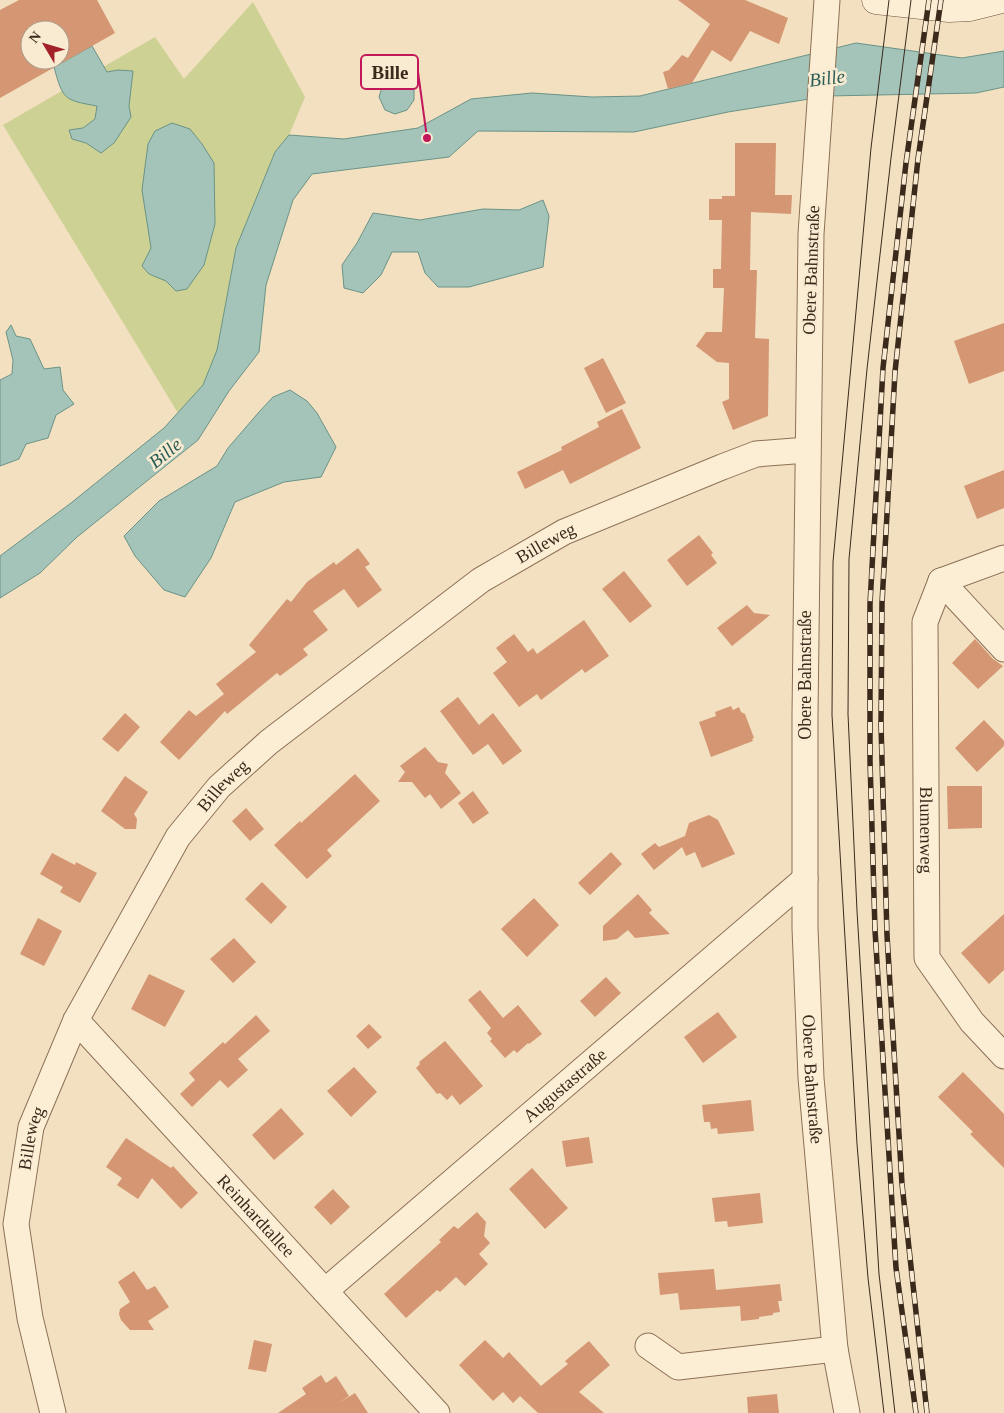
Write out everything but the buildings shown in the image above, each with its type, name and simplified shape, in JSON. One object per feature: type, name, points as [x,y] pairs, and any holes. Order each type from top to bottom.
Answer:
[{"type":"main road","points":[[876,0],[949,8],[970,7],[998,0]]},
{"type":"street","name":"Obere Bahnstraße","points":[[827,0],[811,234],[804,716],[805,879],[811,1078],[835,1349],[847,1413]]},
{"type":"street","name":"Billeweg","points":[[53,1413],[30,1318],[16,1224],[31,1127],[76,1020],[178,837],[219,788],[269,742],[481,580],[564,532],[756,454],[807,450]]},
{"type":"street","points":[[1004,558],[941,582],[1004,649]]},
{"type":"street","name":"Blumenweg","points":[[941,582],[925,622],[927,958],[972,1022],[1004,1056]]},
{"type":"street","name":"Augustastraße","points":[[325,1291],[805,879]]},
{"type":"street","name":"Reinhardtallee","points":[[76,1020],[437,1413]]},
{"type":"street","points":[[648,1346],[678,1367],[835,1349]]},
{"type":"green space","points":[[253,2],[305,97],[289,135],[275,152],[236,248],[217,350],[203,385],[178,413],[3,125],[155,37],[184,79]]},
{"type":"water","points":[[856,43],[962,58],[1004,51],[1004,87],[976,93],[828,96],[728,112],[634,132],[478,131],[449,157],[312,174],[293,200],[266,285],[259,352],[229,391],[198,440],[77,537],[40,573],[0,598],[0,556],[71,503],[164,428],[203,385],[217,350],[236,248],[275,152],[289,135],[344,139],[418,128],[471,99],[532,93],[592,97],[640,96]]},
{"type":"water","points":[[92,46],[107,72],[118,70],[133,71],[129,106],[131,117],[114,143],[101,153],[86,143],[72,139],[69,130],[83,128],[95,119],[97,106],[71,100],[63,92],[55,70],[70,70],[70,58]]},
{"type":"water","points":[[396,73],[408,78],[414,89],[414,100],[407,110],[395,114],[385,110],[379,97],[384,81]]},
{"type":"water","points":[[172,123],[190,129],[214,163],[215,224],[204,265],[187,289],[176,291],[166,281],[149,274],[142,266],[151,248],[142,190],[148,144],[155,131]]},
{"type":"water","points":[[543,200],[549,216],[543,267],[469,287],[438,287],[425,273],[418,252],[392,252],[381,275],[363,293],[344,288],[342,265],[357,243],[373,213],[420,220],[483,209],[519,210]]},
{"type":"water","points":[[11,325],[16,336],[30,339],[44,369],[60,367],[63,390],[74,404],[56,415],[48,438],[26,444],[19,459],[0,466],[0,380],[12,374],[13,360],[6,332]]},
{"type":"water","points":[[290,390],[307,401],[317,413],[336,447],[321,477],[284,482],[235,502],[211,558],[185,597],[164,590],[135,556],[124,536],[159,501],[217,466],[228,448],[273,397]]},
{"type":"tram line","points":[[884,1413],[868,1278],[857,1144],[832,715],[833,562],[871,148],[889,0]]},
{"type":"tram line","points":[[895,1413],[879,1274],[857,911],[848,714],[849,559],[867,369],[911,0]]},
{"type":"railway","points":[[916,1413],[896,1268],[875,930],[870,761],[870,604],[883,368],[906,163],[929,0]]},
{"type":"railway","points":[[927,1413],[902,1184],[887,935],[881,725],[882,603],[895,372],[918,159],[941,0]]},
{"type":"place","name":"Bille","points":[[427,138]]}]
